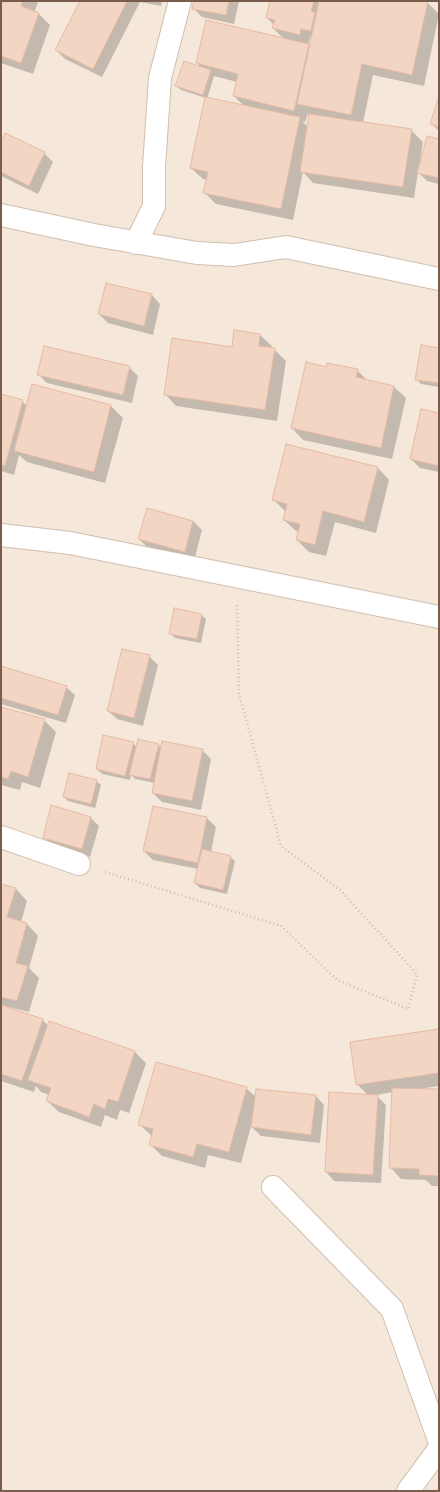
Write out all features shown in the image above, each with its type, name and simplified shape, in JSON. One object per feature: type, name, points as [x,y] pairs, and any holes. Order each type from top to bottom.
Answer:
[{"type":"street","points":[[136,243],[154,206],[154,167],[160,78],[180,1]]},
{"type":"street","points":[[1,215],[94,235],[197,254],[234,255],[286,247],[439,278]]},
{"type":"street","points":[[1,535],[70,543],[439,617]]},
{"type":"street","points":[[1,837],[79,864]]},
{"type":"street","points":[[273,1187],[392,1309],[439,1440]]},
{"type":"street","points":[[408,1491],[439,1449]]},
{"type":"path","points":[[79,864],[281,926],[336,980],[408,1009],[417,974],[340,890],[281,846],[239,694],[236,576]]},
{"type":"shaded area","points":[[1,1],[439,1],[439,1491],[1,1491]]},
{"type":"building","points":[[1,1],[23,1],[21,6],[39,13],[21,63],[1,56]]},
{"type":"building","points":[[80,1],[127,1],[93,69],[55,50]]},
{"type":"building","points":[[194,1],[229,1],[226,15],[192,9]]},
{"type":"building","points":[[270,1],[314,1],[311,11],[315,12],[311,31],[301,29],[300,35],[272,28],[275,20],[266,18]]},
{"type":"building","points":[[319,1],[428,1],[412,75],[362,64],[351,115],[297,104]]},
{"type":"building","points":[[206,20],[309,44],[294,111],[233,96],[238,74],[196,63]]},
{"type":"building","points":[[184,61],[211,70],[203,95],[175,86]]},
{"type":"building","points":[[439,96],[439,127],[430,124]]},
{"type":"building","points":[[205,97],[300,117],[281,209],[203,193],[208,172],[190,168]]},
{"type":"building","points":[[309,114],[412,129],[403,187],[300,172]]},
{"type":"building","points":[[5,133],[45,152],[29,186],[1,172],[1,143]]},
{"type":"building","points":[[427,136],[439,139],[439,178],[417,173]]},
{"type":"building","points":[[106,283],[152,294],[144,326],[98,314]]},
{"type":"building","points":[[234,330],[260,334],[259,346],[275,348],[265,410],[164,395],[172,338],[232,347]]},
{"type":"building","points":[[421,345],[439,348],[439,383],[415,380]]},
{"type":"building","points":[[44,346],[130,366],[123,395],[37,375]]},
{"type":"building","points":[[306,362],[326,367],[327,363],[358,369],[356,377],[394,386],[381,448],[291,428]]},
{"type":"building","points":[[32,384],[111,405],[94,472],[14,451]]},
{"type":"building","points":[[1,394],[23,400],[5,466],[1,465]]},
{"type":"building","points":[[421,409],[439,413],[439,466],[410,459]]},
{"type":"building","points":[[286,444],[378,467],[364,522],[323,511],[315,545],[296,540],[300,524],[283,520],[287,504],[272,500]]},
{"type":"building","points":[[147,508],[193,521],[185,552],[138,539]]},
{"type":"building","points":[[174,608],[202,614],[197,639],[169,634]]},
{"type":"building","points":[[122,649],[150,655],[134,718],[107,711]]},
{"type":"building","points":[[1,666],[67,686],[58,715],[1,698]]},
{"type":"building","points":[[1,707],[45,719],[28,777],[11,771],[8,779],[1,777]]},
{"type":"building","points":[[103,735],[134,742],[125,776],[96,769]]},
{"type":"building","points":[[138,739],[159,744],[150,779],[129,775]]},
{"type":"building","points":[[162,741],[203,749],[192,801],[152,793]]},
{"type":"building","points":[[69,773],[97,780],[91,804],[63,797]]},
{"type":"building","points":[[51,805],[91,817],[82,849],[43,838]]},
{"type":"building","points":[[153,806],[207,817],[198,863],[143,851]]},
{"type":"building","points":[[202,849],[231,856],[223,890],[194,883]]},
{"type":"building","points":[[1,884],[16,888],[7,917],[27,923],[16,963],[28,966],[17,1001],[1,997]]},
{"type":"building","points":[[1,1005],[43,1019],[22,1081],[1,1074]]},
{"type":"building","points":[[49,1021],[135,1051],[118,1102],[108,1099],[105,1109],[94,1104],[89,1117],[46,1101],[51,1088],[28,1080]]},
{"type":"building","points":[[439,1029],[439,1073],[356,1085],[350,1042]]},
{"type":"building","points":[[156,1062],[247,1087],[229,1152],[197,1144],[193,1157],[149,1145],[153,1129],[138,1125]]},
{"type":"building","points":[[392,1088],[439,1089],[439,1176],[419,1175],[419,1169],[389,1168]]},
{"type":"building","points":[[256,1089],[316,1095],[311,1135],[251,1127]]},
{"type":"building","points":[[329,1092],[378,1095],[373,1175],[325,1172]]}]
